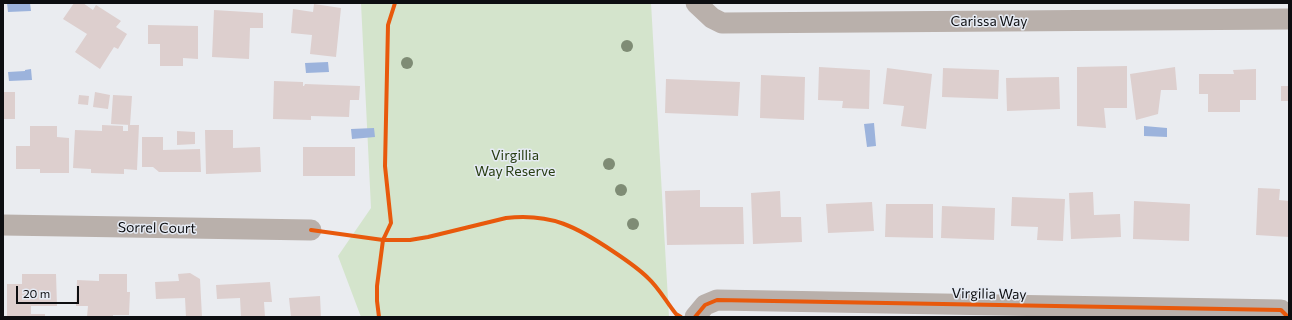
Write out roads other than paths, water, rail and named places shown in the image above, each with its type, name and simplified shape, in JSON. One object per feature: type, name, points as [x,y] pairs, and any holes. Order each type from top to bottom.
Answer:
[{"type":"street","name":"Carissa Way","points":[[696,3],[712,18],[722,23],[1289,19]]},
{"type":"street","name":"Sorrel Court","points":[[3,225],[311,230]]},
{"type":"street","name":"Virgilia Way","points":[[695,317],[705,305],[717,300],[1280,310],[1288,317]]},
{"type":"water","points":[[7,3],[30,3],[31,11],[8,12]]},
{"type":"water","points":[[328,62],[329,72],[306,73],[305,63]]},
{"type":"water","points":[[31,69],[32,80],[9,81],[8,72],[25,71]]},
{"type":"water","points":[[874,123],[876,146],[867,147],[864,124]]},
{"type":"water","points":[[1144,126],[1167,128],[1167,137],[1144,136]]},
{"type":"water","points":[[374,128],[375,137],[352,139],[351,129]]},
{"type":"park label","name":"Virgillia Way Reserve","points":[[515,164]]}]
